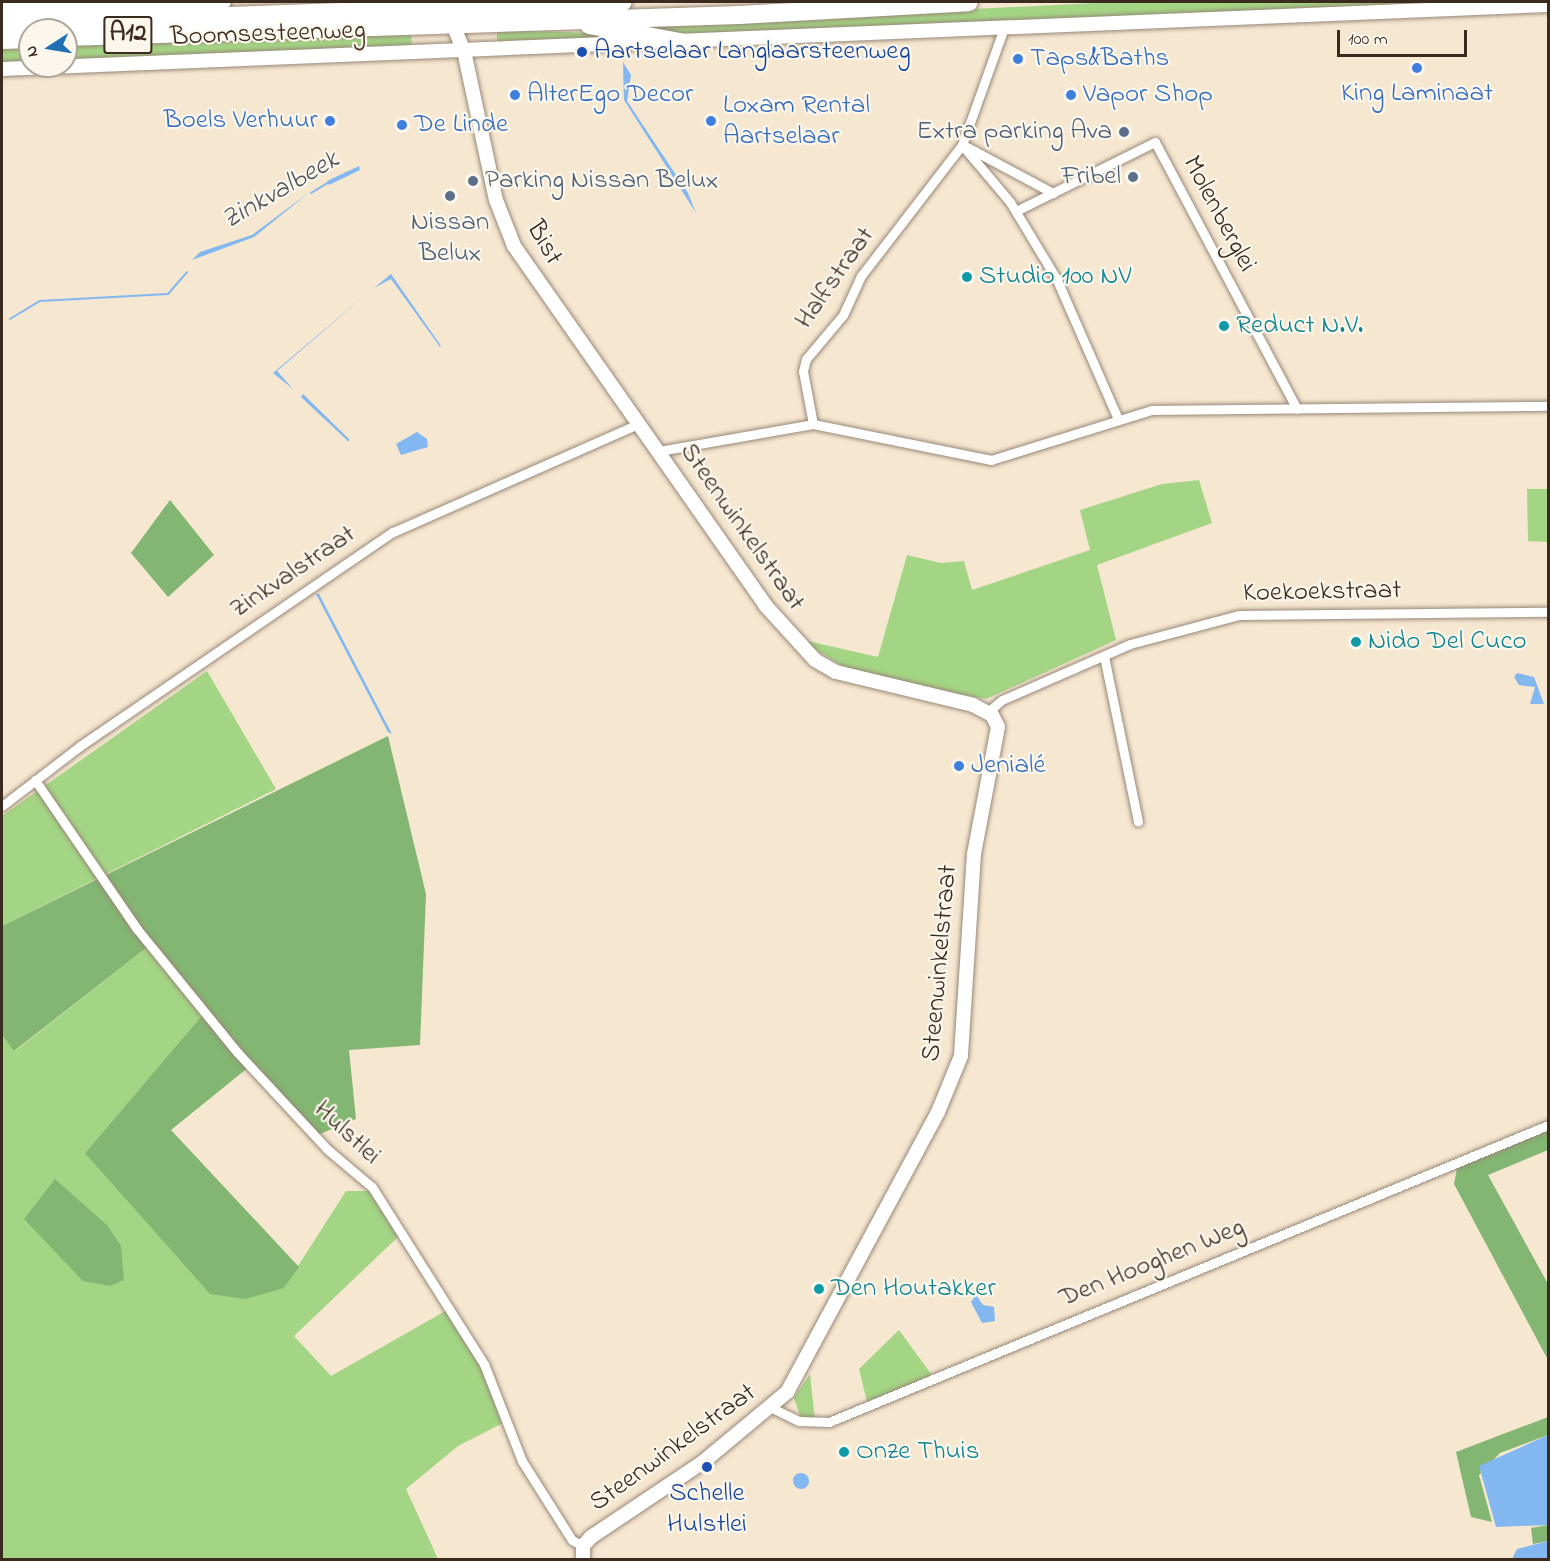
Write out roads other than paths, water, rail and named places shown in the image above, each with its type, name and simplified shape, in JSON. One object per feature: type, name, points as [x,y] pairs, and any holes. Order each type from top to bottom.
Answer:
[{"type":"highway","points":[[307,2],[357,11]]},
{"type":"highway","name":"A12","points":[[78,36],[447,11],[623,2]]},
{"type":"highway","name":"A12","points":[[2,24],[357,11],[447,11],[576,20],[969,2]]},
{"type":"highway","points":[[576,20],[685,43]]},
{"type":"highway","points":[[2,40],[18,39]]},
{"type":"street","name":"Boomsesteenweg","points":[[2,10],[224,2]]},
{"type":"street","name":"Boomsesteenweg","points":[[2,69],[465,56],[685,43],[1548,5]]},
{"type":"street","name":"Bist","points":[[447,11],[465,56],[508,232],[638,424]]},
{"type":"street","name":"Halfstraat","points":[[813,424],[802,371],[806,359],[843,315],[861,276],[962,145],[1004,28]]},
{"type":"street","name":"Molenberglei","points":[[1016,211],[1155,141],[1297,409]]},
{"type":"street","points":[[962,145],[1053,193]]},
{"type":"street","points":[[962,145],[1016,211],[1057,280],[1117,417]]},
{"type":"street","points":[[658,451],[813,424],[991,460],[1117,417],[1191,407],[1297,409],[1548,406]]},
{"type":"street","name":"Steenwinkelstraat","points":[[583,1553],[772,1408],[799,1375],[938,1112],[961,1056],[975,845],[998,739],[988,712],[853,679],[814,660],[765,605],[638,424]]},
{"type":"street","name":"Zinkvalstraat","points":[[2,806],[35,780],[393,532],[638,424]]},
{"type":"street","name":"Koekoekstraat","points":[[988,712],[1002,700],[1104,656],[1172,630],[1239,615],[1548,612]]},
{"type":"street","points":[[1104,656],[1138,822]]},
{"type":"street","name":"Hulstlei","points":[[35,780],[137,928],[237,1052],[327,1149],[372,1187],[484,1364],[522,1461],[572,1540],[583,1553]]},
{"type":"street","name":"Den Hooghen Weg","points":[[772,1408],[799,1420],[829,1422],[1548,1125]]},
{"type":"water","points":[[623,62],[631,75],[627,101],[688,193],[696,213],[624,100]]},
{"type":"water","points":[[359,166],[360,170],[329,185],[327,181]]},
{"type":"water","points":[[311,191],[254,237],[192,260],[200,252],[252,235]]},
{"type":"water","points":[[391,274],[440,347],[391,279],[374,288]]},
{"type":"water","points":[[370,291],[277,371],[293,389],[273,373]]},
{"type":"water","points":[[303,394],[349,439],[349,442],[301,397]]},
{"type":"water","points":[[417,432],[427,439],[428,447],[401,455],[396,444]]},
{"type":"water","points":[[316,594],[319,594],[392,734],[388,732]]},
{"type":"water","points":[[1517,673],[1534,677],[1544,704],[1530,704],[1535,687],[1519,685],[1514,677]]},
{"type":"water","points":[[976,1295],[983,1305],[994,1307],[995,1321],[982,1323],[971,1302]]},
{"type":"water","points":[[1548,1435],[1548,1525],[1496,1527],[1479,1466]]},
{"type":"water","points":[[798,1473],[804,1473],[809,1481],[807,1487],[798,1489],[793,1484],[793,1478]]},
{"type":"water","points":[[1548,1541],[1548,1559],[1512,1559],[1517,1549]]},
{"type":"waterway","name":"Zinkvalbeek","points":[[311,193],[329,182]]},
{"type":"waterway","name":"Zinkvalbeek","points":[[10,319],[40,301],[168,294],[187,272]]},
{"type":"place","name":"Aartselaar Langlaarsteenweg","points":[[582,52]]},
{"type":"place","name":"Taps&Baths","points":[[1018,59]]},
{"type":"place","name":"King Laminaat","points":[[1417,68]]},
{"type":"place","name":"AlterEgo Decor","points":[[515,95]]},
{"type":"place","name":"Vapor Shop","points":[[1071,95]]},
{"type":"place","name":"Boels Verhuur","points":[[330,121]]},
{"type":"place","name":"Loxam Rental Aartselaar","points":[[711,121]]},
{"type":"place","name":"De Linde","points":[[402,125]]},
{"type":"place","name":"Extra parking Ava","points":[[1124,132]]},
{"type":"place","name":"Fribel","points":[[1133,177]]},
{"type":"place","name":"Parking Nissan Belux","points":[[473,181]]},
{"type":"place","name":"Nissan Belux","points":[[450,196]]},
{"type":"place","name":"Studio 100 NV","points":[[967,277]]},
{"type":"place","name":"Reduct N.V.","points":[[1224,326]]},
{"type":"place","name":"Nido Del Cuco","points":[[1356,642]]},
{"type":"place","name":"Jenialé","points":[[959,766]]},
{"type":"place","name":"Den Houtakker","points":[[819,1289]]},
{"type":"place","name":"Onze Thuis","points":[[844,1452]]},
{"type":"place","name":"Schelle Hulstlei","points":[[707,1467]]}]
